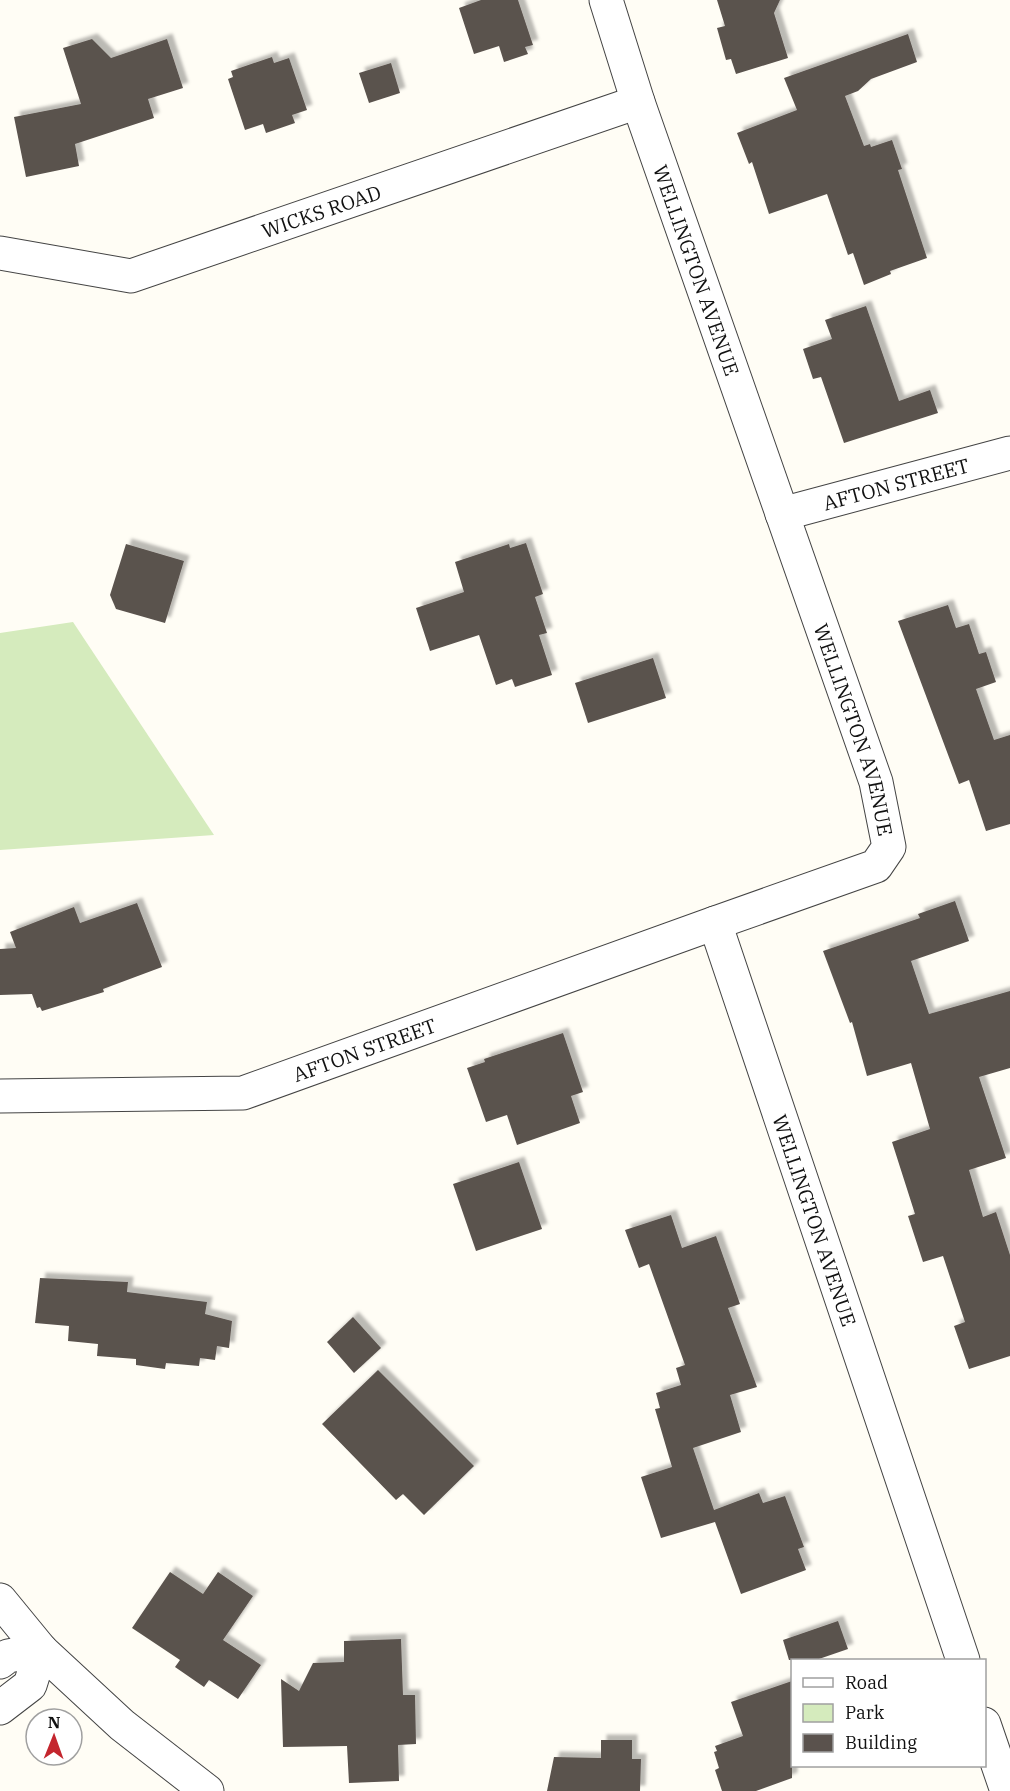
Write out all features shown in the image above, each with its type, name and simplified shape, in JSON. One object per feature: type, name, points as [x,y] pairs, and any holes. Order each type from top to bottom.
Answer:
[{"type":"street","name":"WELLINGTON AVENUE","points":[[606,0],[638,102],[876,783],[889,847],[876,866],[715,923],[963,1659]]},
{"type":"street","name":"WICKS ROAD","points":[[0,253],[131,276],[638,102]]},
{"type":"street","name":"AFTON STREET","points":[[782,514],[1010,453]]},
{"type":"street","name":"AFTON STREET","points":[[0,1096],[243,1093],[715,923]]},
{"type":"street","points":[[0,1600],[41,1650],[122,1725],[207,1791]]},
{"type":"street","points":[[0,1662],[8,1656],[41,1650]]},
{"type":"street","points":[[0,1708],[30,1685],[41,1650]]},
{"type":"street","points":[[986,1730],[1007,1791]]},
{"type":"green space","points":[[73,622],[214,835],[0,850],[0,633]]},
{"type":"building","points":[[481,0],[518,0],[533,45],[525,47],[528,54],[504,62],[499,46],[474,54],[459,8]]},
{"type":"building","points":[[717,0],[780,0],[774,13],[788,58],[736,74],[731,59],[726,60],[717,28],[725,26]]},
{"type":"building","points":[[908,34],[917,62],[871,79],[858,91],[845,96],[864,146],[870,144],[871,147],[892,140],[902,169],[898,170],[927,258],[890,271],[891,274],[864,285],[853,253],[848,255],[827,194],[769,214],[752,162],[749,164],[737,133],[797,110],[784,78]]},
{"type":"building","points":[[92,39],[111,58],[167,39],[183,88],[148,99],[154,118],[75,144],[79,166],[26,177],[14,117],[81,104],[63,48]]},
{"type":"building","points":[[272,57],[274,63],[289,58],[307,110],[292,115],[295,123],[266,133],[263,124],[245,130],[228,79],[233,77],[231,71]]},
{"type":"building","points":[[391,63],[400,93],[369,103],[359,73]]},
{"type":"building","points":[[866,306],[899,401],[930,390],[938,413],[844,443],[821,377],[813,379],[803,349],[832,339],[825,320]]},
{"type":"building","points":[[526,543],[543,594],[535,597],[547,633],[539,635],[552,675],[515,687],[512,679],[496,685],[479,635],[430,651],[416,608],[464,592],[455,562],[509,544],[510,548]]},
{"type":"building","points":[[126,544],[184,561],[165,623],[116,609],[110,595]]},
{"type":"building","points":[[948,605],[956,628],[969,624],[979,654],[986,652],[996,682],[976,689],[994,740],[1010,735],[1010,824],[986,831],[969,780],[959,784],[898,621]]},
{"type":"building","points":[[653,658],[666,698],[588,723],[575,683]]},
{"type":"building","points":[[955,901],[969,941],[911,961],[929,1014],[1010,991],[1010,1068],[979,1077],[1006,1158],[969,1170],[983,1217],[996,1212],[1010,1255],[1010,1356],[969,1369],[954,1326],[965,1322],[943,1256],[923,1262],[908,1216],[915,1214],[892,1142],[930,1129],[911,1063],[867,1076],[852,1022],[850,1023],[823,951],[920,918],[918,914]]},
{"type":"building","points":[[137,903],[162,967],[103,989],[104,992],[42,1011],[40,1007],[37,1008],[32,994],[0,995],[0,949],[16,948],[10,932],[74,907],[80,923]]},
{"type":"building","points":[[563,1033],[583,1092],[571,1096],[580,1123],[517,1145],[507,1115],[486,1122],[467,1068],[485,1062],[484,1059]]},
{"type":"building","points":[[519,1162],[542,1229],[476,1251],[453,1184]]},
{"type":"building","points":[[671,1215],[682,1248],[716,1236],[740,1304],[728,1308],[757,1387],[730,1395],[741,1432],[693,1448],[714,1510],[759,1493],[763,1503],[785,1496],[804,1547],[798,1549],[806,1570],[741,1594],[715,1522],[661,1538],[641,1477],[672,1467],[655,1409],[660,1408],[656,1393],[681,1385],[676,1368],[685,1365],[649,1264],[639,1268],[625,1230]]},
{"type":"building","points":[[40,1278],[128,1282],[127,1292],[207,1302],[205,1314],[232,1321],[229,1348],[217,1346],[215,1360],[200,1358],[199,1366],[166,1363],[165,1369],[136,1365],[136,1359],[97,1356],[98,1344],[68,1341],[69,1326],[35,1323]]},
{"type":"building","points":[[353,1317],[381,1348],[354,1373],[327,1342]]},
{"type":"building","points":[[378,1370],[474,1466],[424,1515],[403,1494],[396,1500],[322,1424]]},
{"type":"building","points":[[170,1572],[203,1594],[218,1572],[253,1596],[223,1640],[261,1665],[238,1699],[209,1680],[204,1687],[175,1667],[180,1660],[132,1628]]},
{"type":"building","points":[[838,1621],[848,1649],[819,1659],[789,1660],[783,1640]]},
{"type":"building","points":[[401,1639],[403,1695],[415,1695],[416,1744],[398,1745],[399,1781],[349,1783],[347,1746],[283,1747],[281,1679],[299,1691],[313,1663],[344,1662],[344,1641]]},
{"type":"building","points":[[791,1681],[792,1778],[756,1791],[722,1791],[715,1770],[719,1768],[714,1752],[717,1751],[715,1746],[743,1736],[731,1702]]},
{"type":"building","points":[[601,1740],[632,1740],[632,1759],[641,1759],[640,1791],[547,1791],[554,1757],[601,1758]]}]
